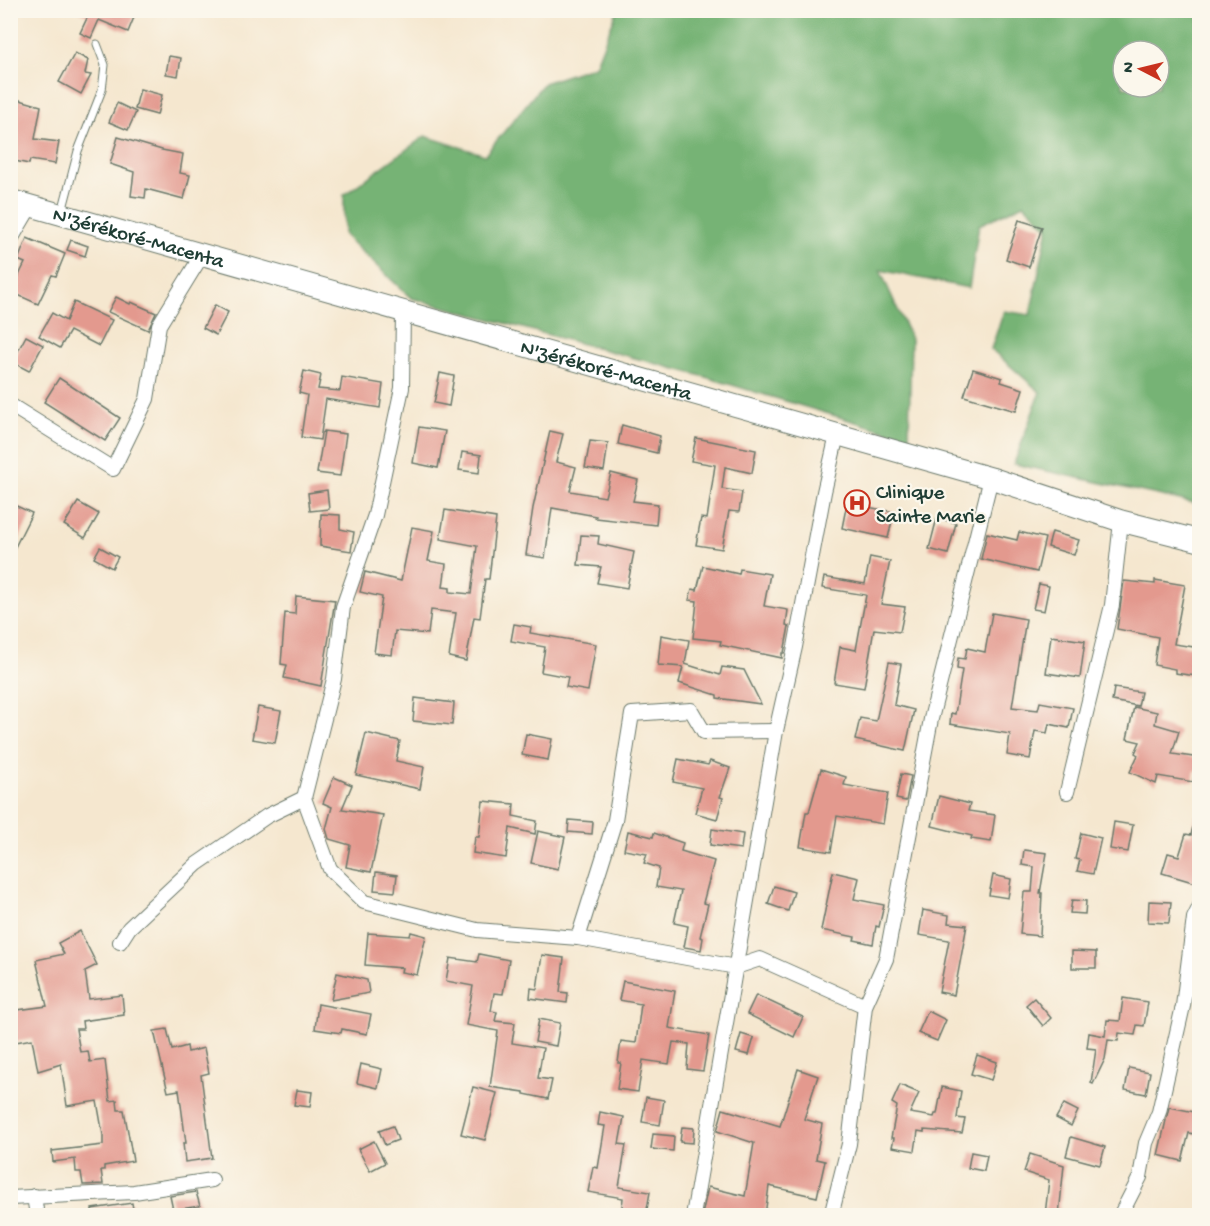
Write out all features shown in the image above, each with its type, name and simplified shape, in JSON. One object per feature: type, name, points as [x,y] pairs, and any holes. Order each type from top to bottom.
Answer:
[{"type":"highway","name":"N'zérékoré-Macenta","points":[[20,203],[991,478],[1121,521],[1200,541]]},
{"type":"street","points":[[10,241],[20,203]]},
{"type":"street","points":[[10,405],[113,469],[147,399],[159,326],[202,255]]},
{"type":"street","points":[[403,310],[402,388],[375,515],[343,607],[334,679],[304,798],[330,869],[364,902],[477,930],[578,938],[736,967],[760,959],[865,1006]]},
{"type":"street","points":[[693,1215],[776,731],[837,435]]},
{"type":"street","points":[[831,1215],[849,1144],[865,1006],[886,959],[931,719],[991,478]]},
{"type":"street","points":[[1067,792],[1112,605],[1121,521]]},
{"type":"street","points":[[578,938],[615,820],[632,714],[691,710],[704,732],[776,731]]},
{"type":"street","points":[[120,942],[129,928],[197,864],[267,816],[304,798]]},
{"type":"street","points":[[1120,1215],[1140,1177],[1146,1143],[1159,1112],[1183,1006],[1194,918],[1200,906]]},
{"type":"street","points":[[10,1198],[134,1192],[212,1180]]},
{"type":"street","points":[[34,1196],[37,1215]]},
{"type":"lane","points":[[61,214],[63,199],[78,151],[102,90],[105,65],[97,44]]},
{"type":"green space","points":[[617,11],[1199,11],[1199,504],[1014,464],[1040,392],[991,349],[1004,311],[1030,315],[1048,228],[1024,204],[979,225],[969,288],[880,270],[911,339],[909,438],[702,376],[411,298],[344,235],[344,195],[425,136],[485,155],[544,83],[595,66]]},
{"type":"building","points":[[76,10],[137,10],[128,32],[99,20],[91,38],[80,33],[88,16]]},
{"type":"building","points":[[75,53],[88,60],[85,74],[91,75],[81,94],[59,82]]},
{"type":"building","points":[[169,56],[181,58],[178,76],[166,74]]},
{"type":"building","points":[[140,89],[162,95],[157,115],[135,109]]},
{"type":"building","points":[[13,98],[41,106],[35,139],[59,142],[55,164],[30,160],[29,164],[10,160],[10,113]]},
{"type":"building","points":[[117,103],[136,112],[128,130],[109,122]]},
{"type":"building","points":[[118,137],[183,154],[180,173],[190,175],[184,199],[146,189],[145,198],[131,196],[134,172],[110,164]]},
{"type":"building","points":[[1019,220],[1042,227],[1029,267],[1006,259]]},
{"type":"building","points":[[27,238],[65,254],[56,276],[52,275],[38,304],[11,292],[25,263],[18,260]]},
{"type":"building","points":[[71,240],[88,246],[85,256],[67,250]]},
{"type":"building","points":[[116,297],[156,313],[148,330],[108,312]]},
{"type":"building","points":[[74,302],[112,320],[99,346],[70,331],[60,348],[39,336],[52,313],[66,321]]},
{"type":"building","points":[[215,305],[228,312],[216,335],[203,328]]},
{"type":"building","points":[[26,336],[43,345],[29,371],[12,362]]},
{"type":"building","points":[[973,369],[1002,378],[1001,382],[1023,389],[1016,411],[964,396]]},
{"type":"building","points":[[304,371],[321,375],[318,389],[340,391],[342,377],[383,384],[380,408],[326,399],[320,440],[301,437],[307,395],[299,393]]},
{"type":"building","points":[[440,373],[454,376],[449,406],[434,403]]},
{"type":"building","points":[[59,378],[120,418],[105,441],[44,402]]},
{"type":"building","points":[[622,425],[660,436],[657,453],[618,444]]},
{"type":"building","points":[[419,427],[445,431],[438,468],[413,463]]},
{"type":"building","points":[[324,431],[346,434],[340,476],[317,473]]},
{"type":"building","points":[[550,431],[563,434],[556,462],[576,467],[570,491],[605,497],[611,473],[638,480],[633,501],[658,504],[656,525],[595,518],[596,516],[552,508],[545,558],[526,555],[533,508]]},
{"type":"building","points":[[696,438],[756,450],[752,473],[725,467],[722,489],[742,492],[739,512],[729,511],[722,549],[696,545],[701,518],[707,519],[715,465],[691,461]]},
{"type":"building","points":[[590,441],[608,443],[604,471],[585,468]]},
{"type":"building","points":[[462,452],[481,455],[479,473],[459,470]]},
{"type":"building","points":[[327,490],[329,509],[310,511],[308,493]]},
{"type":"building","points":[[78,502],[99,514],[85,538],[64,525]]},
{"type":"building","points":[[10,503],[32,513],[10,557]]},
{"type":"building","points":[[847,503],[894,512],[888,538],[842,528]]},
{"type":"building","points":[[445,510],[496,518],[489,579],[485,579],[480,618],[474,617],[466,661],[449,657],[456,613],[431,610],[428,634],[395,631],[392,655],[374,653],[382,597],[360,592],[365,572],[401,581],[412,527],[434,531],[428,561],[446,564],[443,587],[450,588],[450,592],[471,594],[477,546],[440,539]]},
{"type":"building","points":[[321,514],[340,515],[340,529],[354,532],[351,551],[320,546]]},
{"type":"building","points":[[937,518],[956,523],[948,554],[929,549]]},
{"type":"building","points":[[1019,532],[1045,538],[1037,572],[981,559],[987,533],[1017,540]]},
{"type":"building","points":[[1052,532],[1079,540],[1074,555],[1048,547]]},
{"type":"building","points":[[581,535],[599,536],[598,544],[634,552],[627,588],[597,583],[601,567],[578,565]]},
{"type":"building","points":[[100,547],[118,557],[112,568],[94,558]]},
{"type":"building","points":[[870,557],[890,561],[881,604],[905,607],[900,632],[874,629],[864,688],[834,683],[840,647],[856,650],[866,595],[822,588],[824,577],[865,584]]},
{"type":"building","points":[[703,566],[739,574],[740,569],[770,574],[764,606],[788,610],[786,625],[789,626],[782,658],[720,645],[721,641],[693,638],[697,601],[689,600],[692,589],[697,590]]},
{"type":"building","points":[[1155,580],[1185,585],[1174,644],[1200,648],[1196,676],[1175,673],[1175,669],[1154,665],[1158,637],[1117,629],[1124,581],[1155,584]]},
{"type":"building","points":[[1039,584],[1049,586],[1044,611],[1033,609]]},
{"type":"building","points":[[296,596],[335,600],[321,686],[284,678],[287,665],[281,664],[285,613],[295,614]]},
{"type":"building","points":[[992,613],[1026,619],[1012,707],[1038,710],[1040,702],[1073,708],[1069,728],[1049,724],[1047,733],[1035,731],[1030,759],[1007,755],[1010,734],[950,724],[951,713],[955,714],[962,670],[957,669],[958,658],[965,659],[967,648],[985,652]]},
{"type":"building","points":[[514,624],[531,627],[530,633],[596,644],[588,691],[566,687],[568,677],[541,672],[545,647],[511,641]]},
{"type":"building","points":[[661,635],[689,640],[685,664],[720,675],[722,667],[744,670],[761,704],[717,698],[717,695],[679,683],[683,667],[658,665]]},
{"type":"building","points":[[1051,636],[1085,641],[1080,678],[1046,673]]},
{"type":"building","points":[[889,662],[901,664],[894,705],[914,710],[905,751],[855,740],[860,718],[876,721]]},
{"type":"building","points":[[1114,688],[1141,692],[1138,706],[1112,701]]},
{"type":"building","points":[[415,698],[454,703],[452,725],[413,721]]},
{"type":"building","points":[[258,707],[281,711],[275,743],[252,739]]},
{"type":"building","points":[[1134,707],[1157,712],[1155,724],[1179,731],[1172,754],[1200,758],[1200,771],[1195,770],[1193,782],[1158,776],[1156,784],[1130,772],[1138,755],[1135,753],[1140,742],[1127,739]]},
{"type":"building","points":[[366,733],[400,741],[396,761],[424,767],[420,789],[356,775]]},
{"type":"building","points":[[526,734],[552,739],[548,760],[522,755]]},
{"type":"building","points":[[678,759],[708,765],[710,761],[730,768],[720,797],[723,798],[717,819],[695,813],[702,788],[673,782]]},
{"type":"building","points":[[821,769],[846,777],[844,785],[888,793],[883,824],[837,816],[831,852],[800,847],[806,812],[809,812]]},
{"type":"building","points":[[901,774],[911,776],[906,801],[896,799]]},
{"type":"building","points":[[334,777],[352,785],[342,809],[383,815],[371,872],[346,867],[350,845],[329,839],[326,829],[332,807],[323,803]]},
{"type":"building","points":[[939,796],[970,804],[968,811],[995,815],[991,842],[971,839],[972,836],[932,826]]},
{"type":"building","points":[[483,801],[514,804],[513,816],[537,821],[535,834],[510,828],[506,858],[473,853],[475,837],[479,837]]},
{"type":"building","points":[[1196,815],[1200,815],[1200,872],[1196,883],[1162,873],[1168,853],[1179,856],[1186,834],[1191,835]]},
{"type":"building","points":[[569,820],[593,822],[592,834],[568,832]]},
{"type":"building","points":[[1114,822],[1133,825],[1128,852],[1110,849]]},
{"type":"building","points":[[712,829],[743,834],[741,849],[710,845]]},
{"type":"building","points":[[538,831],[565,837],[558,869],[531,863]]},
{"type":"building","points":[[628,831],[653,837],[654,833],[683,843],[681,851],[714,861],[703,903],[708,904],[700,937],[703,938],[701,950],[684,947],[688,926],[674,923],[681,891],[656,887],[659,868],[644,863],[647,854],[624,850]]},
{"type":"building","points":[[1081,833],[1101,838],[1093,874],[1077,871],[1080,860],[1075,859]]},
{"type":"building","points":[[1024,850],[1047,853],[1040,893],[1042,893],[1040,936],[1020,934],[1024,892],[1032,892],[1034,867],[1022,865]]},
{"type":"building","points":[[376,872],[397,875],[395,892],[374,890]]},
{"type":"building","points":[[833,872],[859,878],[854,899],[884,905],[879,927],[876,926],[873,944],[854,940],[855,937],[821,930]]},
{"type":"building","points":[[993,875],[1011,879],[1008,898],[989,895]]},
{"type":"building","points":[[774,886],[794,892],[788,911],[768,904]]},
{"type":"building","points":[[1072,900],[1086,901],[1085,914],[1070,913]]},
{"type":"building","points":[[1149,901],[1171,902],[1169,923],[1148,922]]},
{"type":"building","points":[[923,910],[949,915],[948,923],[967,925],[954,995],[939,992],[949,940],[919,935]]},
{"type":"building","points":[[80,931],[97,965],[85,971],[89,999],[122,995],[124,1015],[82,1021],[83,1029],[76,1029],[80,1052],[88,1051],[90,1062],[105,1060],[110,1101],[117,1100],[118,1110],[124,1110],[128,1132],[133,1161],[104,1166],[104,1170],[101,1170],[103,1184],[83,1185],[81,1172],[76,1172],[75,1159],[53,1162],[52,1151],[103,1145],[97,1101],[67,1106],[61,1064],[38,1071],[32,1039],[10,1043],[10,1011],[47,1006],[36,960],[64,954],[58,943]]},
{"type":"building","points":[[411,932],[426,936],[417,975],[401,972],[402,968],[365,965],[368,933],[410,936]]},
{"type":"building","points":[[1072,951],[1096,952],[1096,968],[1072,968]]},
{"type":"building","points":[[479,954],[509,960],[503,994],[494,993],[491,1011],[497,1012],[495,1021],[515,1023],[512,1043],[543,1048],[538,1078],[552,1080],[548,1099],[524,1094],[524,1092],[490,1087],[498,1031],[466,1025],[473,986],[446,981],[450,958],[477,962]]},
{"type":"building","points":[[542,955],[564,958],[560,992],[568,993],[567,1003],[530,998],[531,988],[537,989]]},
{"type":"building","points":[[337,973],[367,980],[369,993],[331,1000]]},
{"type":"building","points":[[623,981],[675,991],[669,1028],[709,1035],[703,1071],[687,1069],[689,1044],[673,1042],[669,1064],[643,1060],[638,1092],[617,1089],[621,1063],[618,1063],[621,1041],[636,1043],[641,1004],[619,1000]]},
{"type":"building","points":[[756,995],[803,1017],[794,1037],[747,1014]]},
{"type":"building","points":[[1034,998],[1051,1018],[1043,1026],[1026,1005]]},
{"type":"building","points":[[1123,998],[1148,1002],[1144,1026],[1137,1025],[1135,1035],[1119,1033],[1118,1041],[1108,1040],[1105,1059],[1093,1084],[1091,1083],[1096,1049],[1087,1048],[1089,1033],[1105,1036],[1107,1020],[1120,1021]]},
{"type":"building","points":[[318,1004],[371,1014],[367,1034],[342,1029],[341,1033],[315,1029]]},
{"type":"building","points":[[928,1011],[946,1020],[937,1041],[918,1033]]},
{"type":"building","points":[[539,1019],[560,1023],[556,1046],[535,1042]]},
{"type":"building","points":[[167,1029],[172,1050],[187,1046],[188,1052],[204,1048],[209,1073],[201,1075],[212,1158],[185,1162],[183,1143],[186,1143],[179,1090],[168,1092],[154,1031]]},
{"type":"building","points":[[741,1034],[754,1038],[749,1055],[736,1052]]},
{"type":"building","points":[[977,1055],[997,1062],[991,1080],[971,1074]]},
{"type":"building","points":[[361,1064],[382,1069],[378,1088],[357,1083]]},
{"type":"building","points":[[1129,1068],[1150,1072],[1146,1094],[1125,1090]]},
{"type":"building","points":[[798,1069],[818,1076],[804,1119],[822,1124],[816,1159],[825,1161],[817,1197],[769,1186],[765,1215],[702,1215],[708,1187],[745,1196],[754,1143],[717,1131],[723,1109],[780,1126]]},
{"type":"building","points":[[900,1085],[919,1093],[910,1113],[934,1117],[937,1114],[942,1087],[961,1091],[957,1118],[965,1119],[962,1133],[918,1131],[915,1151],[892,1147],[894,1138],[891,1138],[897,1106],[892,1103]]},
{"type":"building","points":[[473,1087],[497,1093],[485,1140],[461,1134]]},
{"type":"building","points":[[297,1090],[312,1092],[310,1107],[294,1105]]},
{"type":"building","points":[[646,1097],[664,1100],[660,1125],[642,1122]]},
{"type":"building","points":[[1064,1104],[1078,1111],[1071,1126],[1056,1118]]},
{"type":"building","points":[[1169,1107],[1200,1113],[1198,1135],[1189,1133],[1182,1161],[1158,1155]]},
{"type":"building","points":[[600,1112],[624,1117],[619,1144],[626,1145],[619,1187],[650,1192],[646,1215],[621,1215],[623,1198],[588,1192],[593,1167],[598,1168],[605,1126],[598,1125]]},
{"type":"building","points":[[393,1126],[398,1140],[385,1145],[379,1131]]},
{"type":"building","points":[[682,1127],[694,1128],[693,1143],[680,1142]]},
{"type":"building","points":[[653,1134],[674,1136],[673,1151],[651,1149]]},
{"type":"building","points":[[1071,1137],[1105,1147],[1100,1165],[1066,1156]]},
{"type":"building","points":[[374,1141],[385,1163],[370,1171],[358,1149]]},
{"type":"building","points":[[971,1152],[987,1155],[984,1171],[968,1168]]},
{"type":"building","points":[[1030,1154],[1064,1165],[1059,1215],[1045,1215],[1049,1180],[1024,1172]]},
{"type":"building","points":[[196,1192],[200,1206],[173,1210],[170,1196]]},
{"type":"building","points":[[132,1203],[134,1215],[92,1215],[92,1209]]},
{"type":"place","name":"Clinique Sainte Marie","points":[[857,503]]}]
